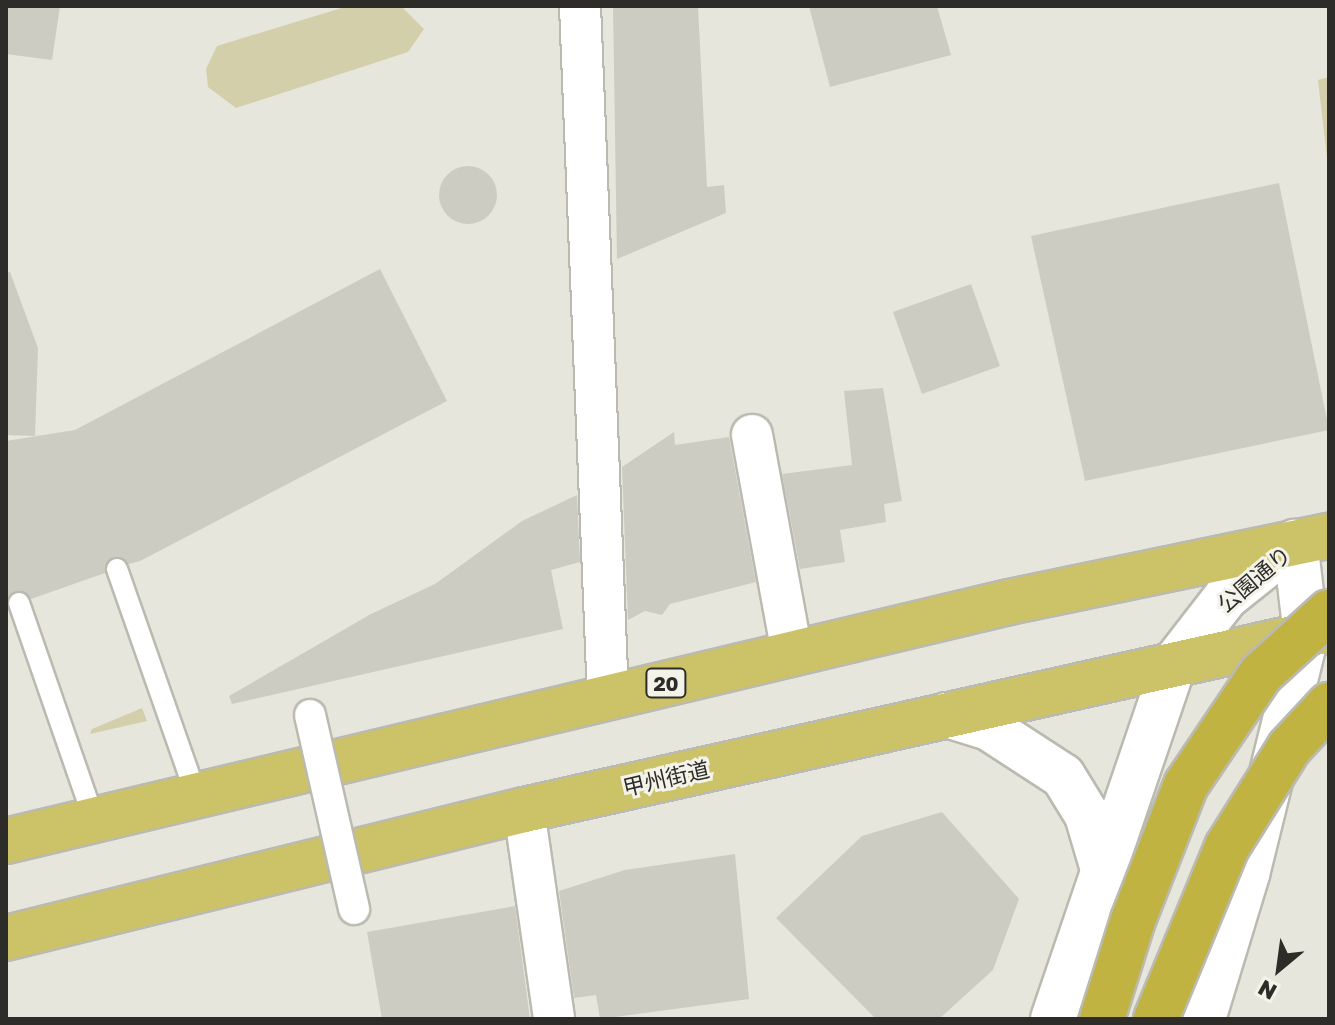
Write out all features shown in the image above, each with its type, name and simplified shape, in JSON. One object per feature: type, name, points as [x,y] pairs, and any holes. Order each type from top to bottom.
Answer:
[{"type":"highway","name":"20","points":[[6,841],[792,653],[1312,539]]},
{"type":"highway","name":"甲州街道","points":[[6,938],[524,810],[1174,664],[1321,626]]},
{"type":"highway","points":[[1102,1019],[1133,920],[1186,785],[1261,674],[1321,626]]},
{"type":"highway","points":[[1156,1019],[1227,847],[1289,748],[1329,705]]},
{"type":"main road","name":"公園通り","points":[[1053,1019],[1102,866],[1174,664],[1226,597],[1312,539],[1321,626],[1203,1019]]},
{"type":"main road","points":[[947,715],[989,728],[1063,776],[1087,815],[1102,866]]},
{"type":"street","points":[[580,6],[608,697]]},
{"type":"street","points":[[752,435],[792,653]]},
{"type":"street","points":[[310,715],[354,909]]},
{"type":"street","points":[[524,810],[554,1019]]},
{"type":"lane","points":[[117,569],[196,795]]},
{"type":"lane","points":[[19,603],[94,820]]},
{"type":"shaded area","points":[[348,6],[401,6],[424,29],[408,52],[236,108],[208,87],[206,69],[217,46]]},
{"type":"shaded area","points":[[1329,77],[1329,175],[1318,80]]},
{"type":"shaded area","points":[[142,708],[147,721],[90,734],[92,729]]},
{"type":"building","points":[[6,6],[60,6],[52,60],[6,54]]},
{"type":"building","points":[[613,6],[698,6],[707,187],[724,185],[726,213],[617,259]]},
{"type":"building","points":[[809,6],[937,6],[951,55],[830,87]]},
{"type":"building","points":[[468,166],[489,174],[497,195],[489,216],[468,224],[447,216],[439,195],[447,174]]},
{"type":"building","points":[[1279,183],[1329,430],[1085,481],[1031,236]]},
{"type":"building","points":[[380,269],[447,401],[140,561],[129,564],[113,557],[105,573],[31,599],[14,591],[6,608],[6,441],[75,430]]},
{"type":"building","points":[[10,272],[38,348],[35,436],[6,435],[6,273]]},
{"type":"building","points":[[971,284],[1000,366],[922,394],[893,312]]},
{"type":"building","points":[[883,388],[902,501],[884,504],[886,522],[840,530],[845,562],[800,569],[782,474],[852,465],[844,391]]},
{"type":"building","points":[[674,432],[675,445],[729,437],[756,582],[670,604],[662,615],[645,611],[628,620],[622,467]]},
{"type":"building","points":[[577,495],[580,562],[551,570],[563,629],[232,704],[229,696],[371,614],[435,584],[522,521]]},
{"type":"building","points":[[942,812],[1019,899],[993,970],[939,1019],[876,1019],[776,918],[862,836]]},
{"type":"building","points":[[735,854],[749,999],[600,1019],[596,995],[574,998],[559,891],[625,870]]},
{"type":"building","points":[[515,906],[530,1019],[382,1019],[367,932]]}]
